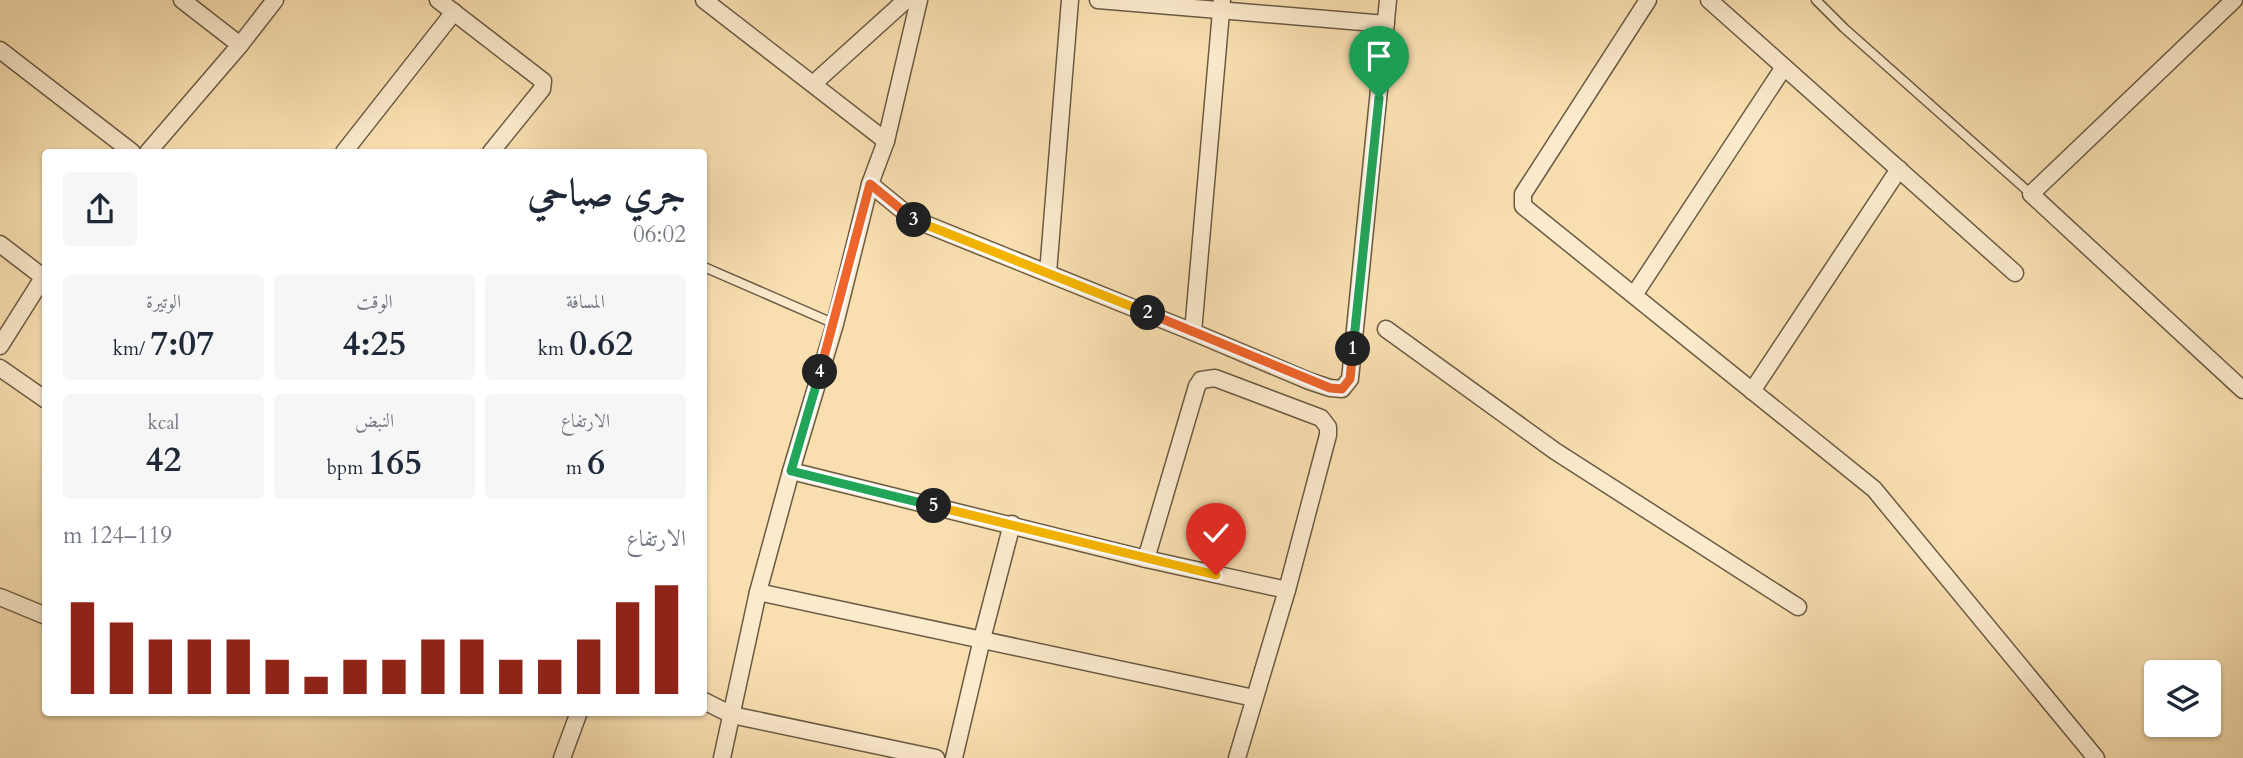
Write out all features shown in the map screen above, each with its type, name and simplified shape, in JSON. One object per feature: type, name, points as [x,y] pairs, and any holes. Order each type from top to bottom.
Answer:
[{"type":"street","points":[[182,0],[240,45]]},
{"type":"street","points":[[151,149],[275,0]]},
{"type":"street","points":[[438,0],[543,81],[542,89],[493,149]]},
{"type":"street","points":[[704,0],[886,141]]},
{"type":"street","points":[[813,84],[906,0]]},
{"type":"street","points":[[722,758],[758,592],[835,324],[870,184],[886,141],[919,0]]},
{"type":"street","points":[[1048,273],[1070,0]]},
{"type":"street","points":[[1098,0],[1221,5],[1386,24]]},
{"type":"street","points":[[870,184],[913,219],[1330,388],[1342,389],[1350,379],[1388,0]]},
{"type":"street","points":[[1648,0],[1521,198],[1523,206],[1874,489],[2096,758]]},
{"type":"street","points":[[1709,0],[2015,273]]},
{"type":"street","points":[[2234,0],[2031,194],[2243,390]]},
{"type":"street","points":[[1193,332],[1221,5]]},
{"type":"street","points":[[346,149],[454,12]]},
{"type":"street","points":[[0,50],[128,149]]},
{"type":"street","points":[[1634,295],[1784,67]]},
{"type":"street","points":[[1752,391],[1899,169]]},
{"type":"street","points":[[0,244],[42,274]]},
{"type":"street","points":[[0,346],[42,278]]},
{"type":"street","points":[[1386,329],[1555,451],[1798,607]]},
{"type":"street","points":[[0,368],[42,397]]},
{"type":"street","points":[[1146,559],[1201,380],[1216,378],[1321,418],[1328,427],[1287,590],[1237,758]]},
{"type":"street","points":[[791,471],[1146,559],[1287,590]]},
{"type":"street","points":[[954,758],[1012,524]]},
{"type":"street","points":[[758,592],[1254,698]]},
{"type":"street","points":[[0,597],[42,614]]},
{"type":"street","points":[[707,702],[732,715],[936,758]]},
{"type":"street","points":[[562,758],[578,716]]},
{"type":"lane","points":[[1816,0],[2031,194]]},
{"type":"lane","points":[[707,268],[835,324]]},
{"type":"route","points":[[1216,575],[791,471],[835,324],[870,184],[913,219],[1309,381],[1342,389],[1350,379],[1379,98]]}]
